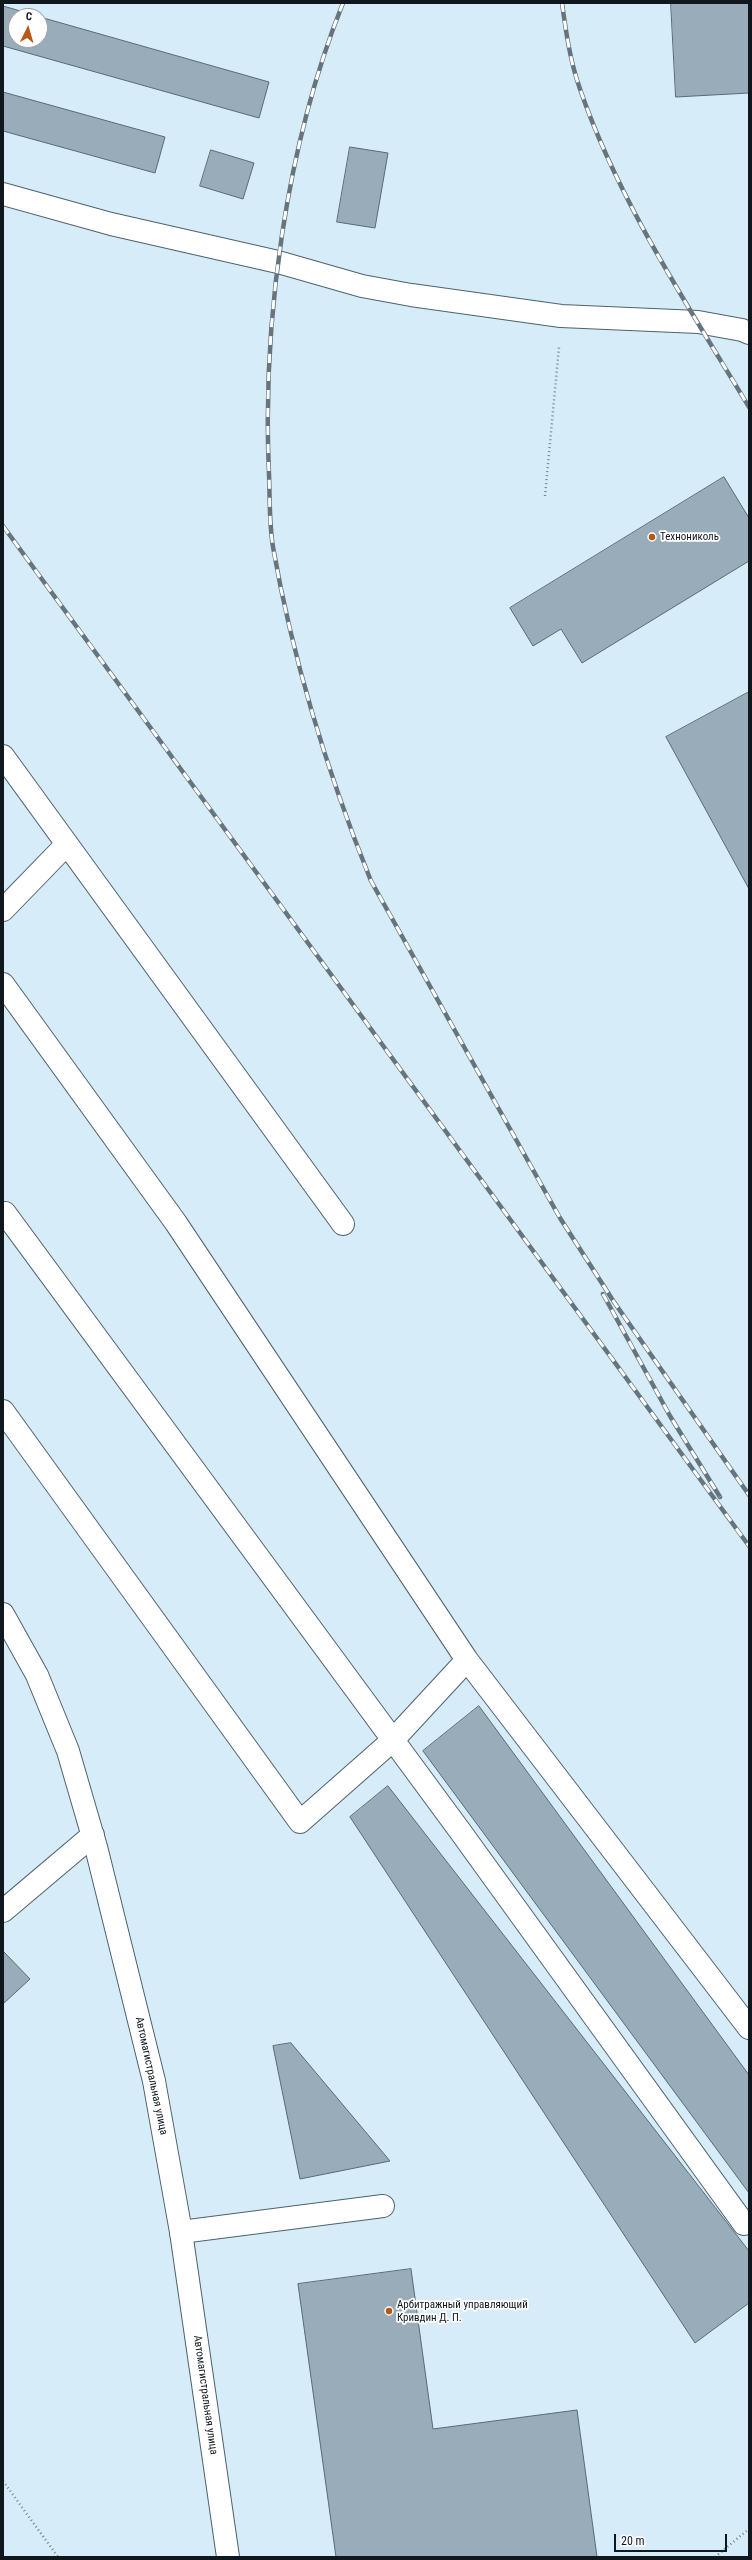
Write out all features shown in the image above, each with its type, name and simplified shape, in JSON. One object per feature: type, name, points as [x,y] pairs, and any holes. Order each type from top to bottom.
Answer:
[{"type":"main road","points":[[3,194],[111,224],[278,262],[362,286],[411,295],[562,316],[698,322],[742,330],[749,333]]},
{"type":"main road","points":[[3,756],[66,845],[343,1224]]},
{"type":"main road","points":[[3,910],[66,845]]},
{"type":"main road","points":[[3,984],[176,1223],[467,1660],[749,2028]]},
{"type":"main road","points":[[5,1213],[392,1740],[744,2224]]},
{"type":"main road","points":[[3,1411],[300,1822],[392,1740],[467,1660]]},
{"type":"main road","name":"Автомагистральная улица","points":[[3,1614],[37,1675],[68,1751],[93,1835],[154,2081],[182,2232],[228,2557]]},
{"type":"main road","points":[[3,1911],[93,1835]]},
{"type":"main road","points":[[182,2232],[383,2206]]},
{"type":"path","points":[[545,496],[562,316]]},
{"type":"path","points":[[3,2480],[58,2557]]},
{"type":"path","points":[[716,2557],[749,2529]]},
{"type":"building","points":[[671,3],[749,3],[749,93],[676,97]]},
{"type":"building","points":[[3,6],[10,8],[8,8],[8,47],[3,46]]},
{"type":"building","points":[[48,19],[269,82],[259,118],[10,48],[48,48]]},
{"type":"building","points":[[3,92],[165,137],[155,173],[3,131]]},
{"type":"building","points":[[350,147],[388,153],[375,228],[337,222]]},
{"type":"building","points":[[211,150],[254,163],[243,199],[200,186]]},
{"type":"building","points":[[724,477],[749,518],[749,561],[582,663],[561,629],[533,646],[510,608]]},
{"type":"building","points":[[749,692],[749,889],[666,737]]},
{"type":"building","points":[[479,1706],[749,2075],[749,2193],[423,1751]]},
{"type":"building","points":[[388,1786],[749,2251],[749,2303],[695,2343],[350,1817]]},
{"type":"building","points":[[3,1951],[30,1979],[3,2004]]},
{"type":"building","points":[[291,2043],[390,2161],[300,2179],[273,2046]]},
{"type":"building","points":[[411,2269],[433,2429],[577,2410],[597,2557],[336,2557],[298,2284]]},
{"type":"railway","points":[[343,3],[323,58],[306,115],[293,174],[282,235],[274,296],[270,356],[268,416],[272,538],[281,590],[301,675],[340,800],[371,881],[560,1218],[614,1302],[749,1495]]},
{"type":"railway","points":[[562,3],[569,46],[580,89],[614,171],[656,252],[749,407]]},
{"type":"railway","points":[[3,526],[749,1546]]},
{"type":"railway","points":[[603,1294],[670,1416],[720,1497]]},
{"type":"place","name":"Технониколь","points":[[652,537]]},
{"type":"place","name":"Арбитражный управляющий Кривдин Д. П.","points":[[389,2311]]}]
